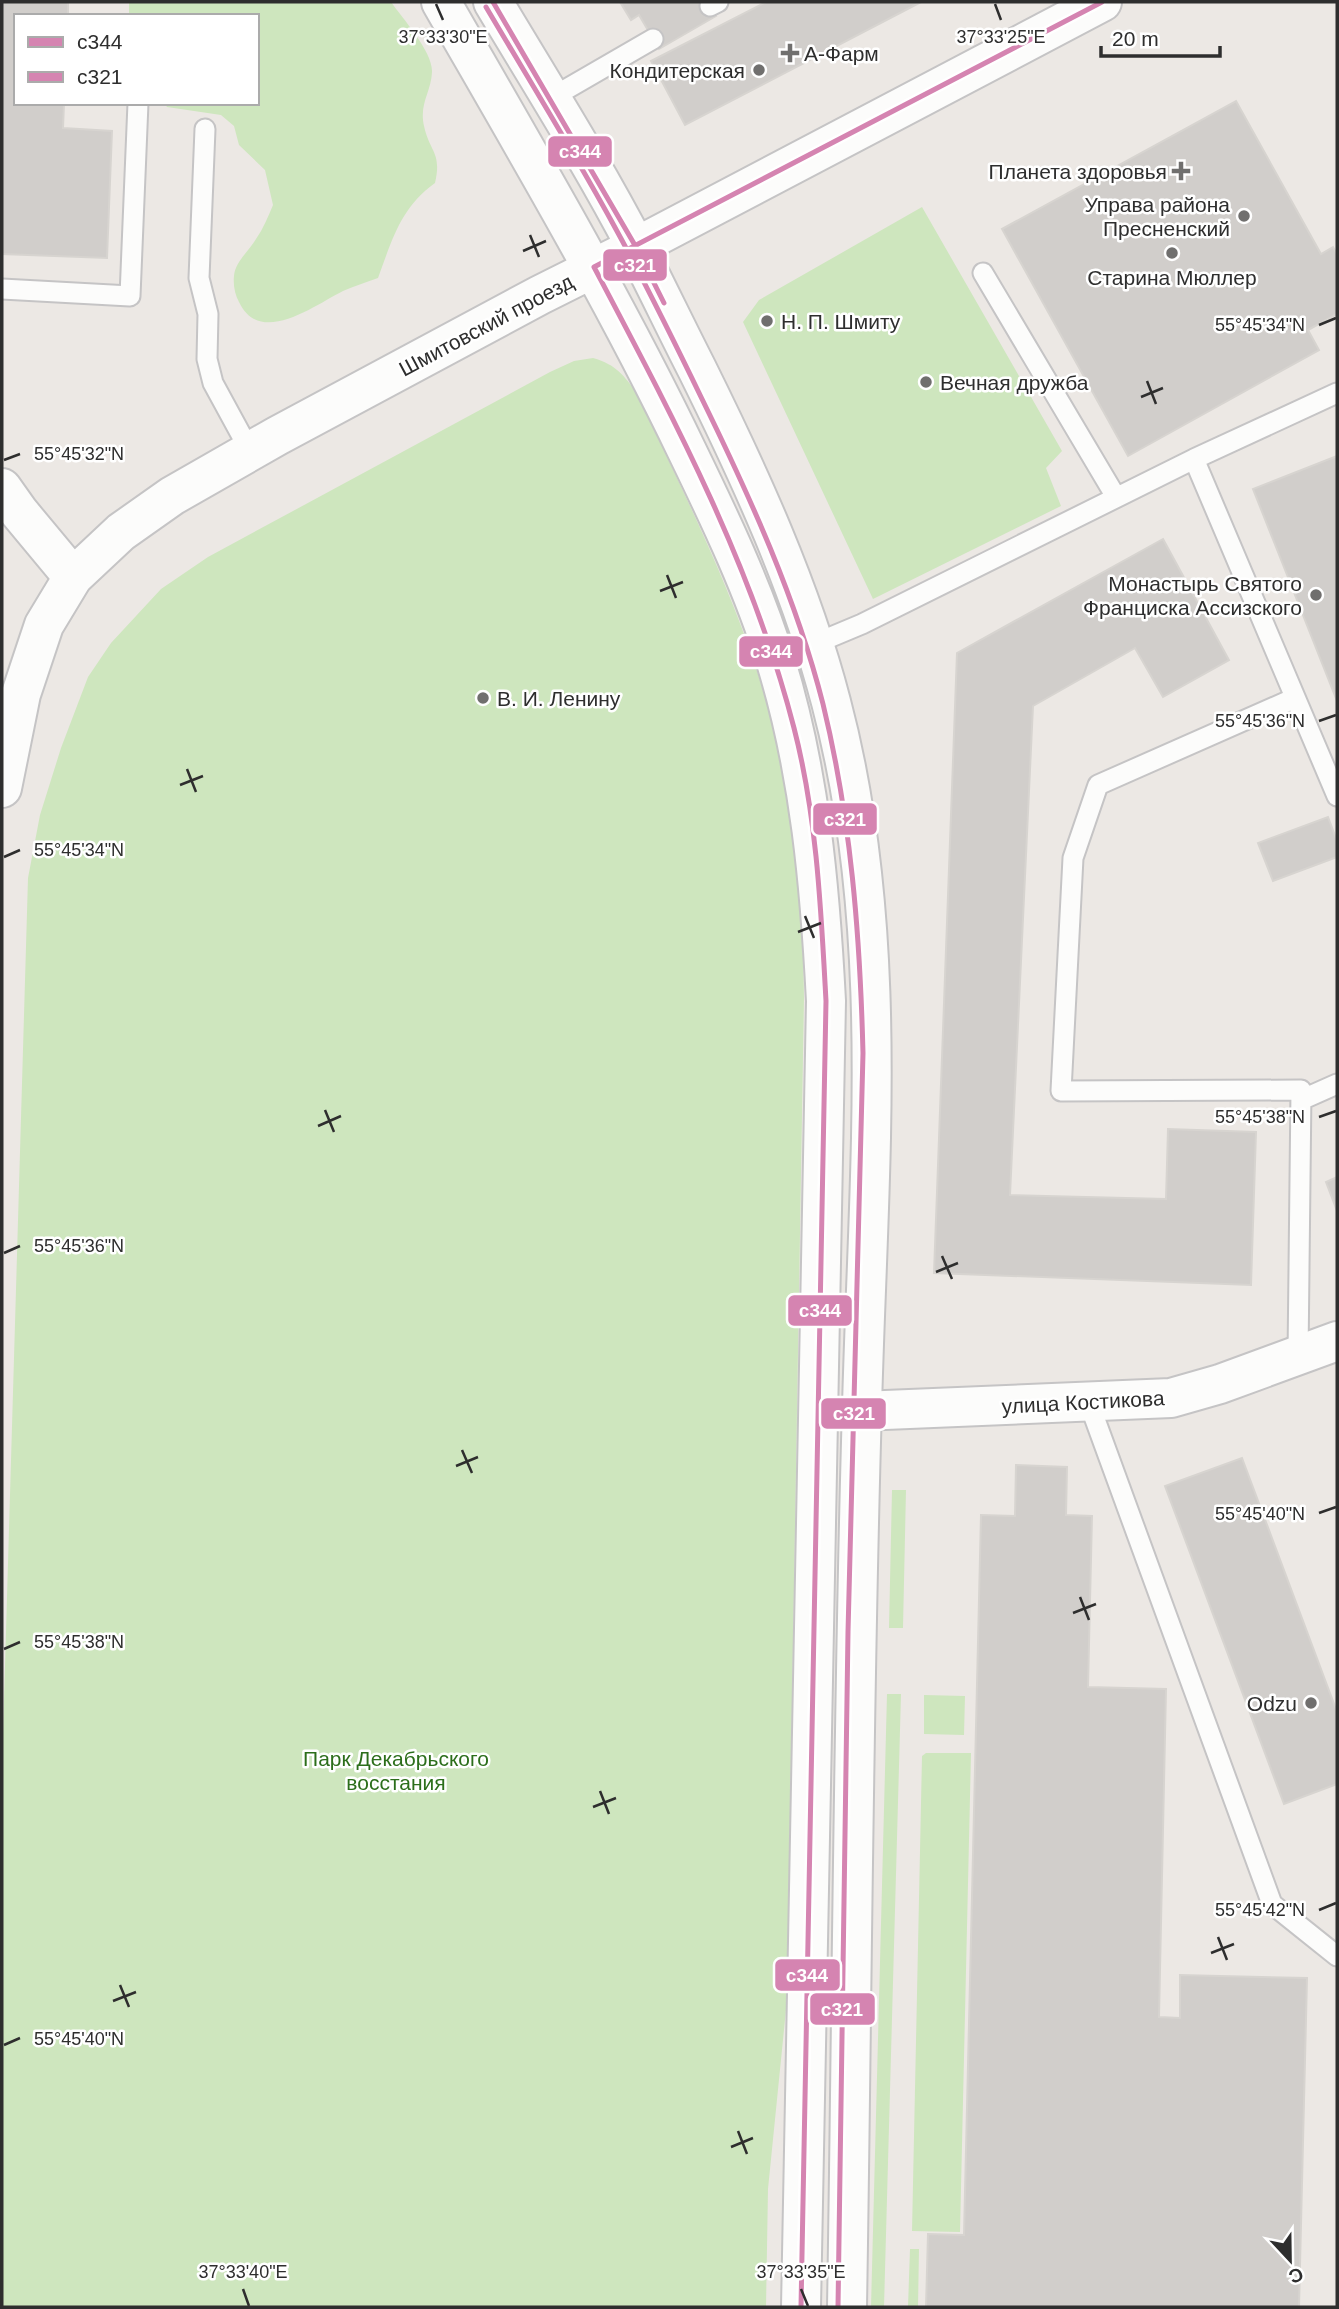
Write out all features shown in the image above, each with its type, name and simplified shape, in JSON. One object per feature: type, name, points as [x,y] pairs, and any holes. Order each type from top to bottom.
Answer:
[{"type":"main road","points":[[441,2],[593,267],[643,360],[729,538],[776,660],[811,812],[821,898],[826,1001],[801,2307]]},
{"type":"main road","points":[[493,2],[636,247],[768,519],[814,644],[832,705],[852,801],[864,892],[873,1031],[862,1411],[847,2307]]},
{"type":"main road","name":"Шмитовский проезд","points":[[2,788],[21,694],[44,625],[73,576],[131,525],[172,496],[250,452],[593,267],[636,247],[1101,2]]},
{"type":"main road","points":[[2,488],[73,576]]},
{"type":"main road","name":"улица Костикова","points":[[862,1411],[1171,1398],[1298,1357],[1337,1341]]},
{"type":"lane","points":[[551,98],[653,39]]},
{"type":"lane","points":[[2,289],[130,296],[138,105]]},
{"type":"lane","points":[[205,130],[199,278],[208,314],[206,359],[213,383],[250,452]]},
{"type":"lane","points":[[983,273],[1116,497]]},
{"type":"lane","points":[[776,660],[862,624],[1194,459],[1337,393]]},
{"type":"lane","points":[[1194,459],[1337,796]]},
{"type":"lane","points":[[1294,698],[1098,786],[1073,858],[1061,1091],[1301,1090],[1298,1357]]},
{"type":"lane","points":[[1301,1100],[1337,1084]]},
{"type":"lane","points":[[1089,1403],[1272,1904],[1337,1956]]},
{"type":"green space","points":[[129,2],[391,2],[423,46],[431,64],[431,79],[423,118],[426,135],[436,158],[437,173],[435,183],[423,192],[399,225],[378,278],[343,291],[288,319],[260,321],[248,315],[236,296],[234,276],[237,266],[259,235],[273,205],[265,170],[239,145],[234,126],[221,115],[166,105],[259,105],[259,14],[129,14]]},
{"type":"green space","points":[[922,207],[1062,451],[1046,468],[1061,506],[873,599],[743,322],[759,300]]},
{"type":"green space","name":"Парк Декабрьского восстания","points":[[593,358],[614,367],[638,394],[730,598],[756,668],[772,723],[796,840],[802,908],[804,998],[787,2000],[768,2189],[766,2307],[2,2307],[2,1769],[28,878],[40,815],[61,748],[88,677],[111,643],[161,589],[208,557],[550,372],[574,361]]},
{"type":"green space","points":[[892,1490],[906,1490],[903,1628],[889,1628]]},
{"type":"green space","points":[[887,1694],[901,1694],[884,2307],[871,2307]]},
{"type":"green space","points":[[924,1695],[965,1696],[964,1735],[924,1734]]},
{"type":"green space","points":[[926,1753],[971,1753],[960,2232],[912,2231],[922,1756]]},
{"type":"green space","points":[[910,2249],[919,2249],[918,2307],[908,2307]]},
{"type":"building","points":[[2,2],[68,2],[68,14],[14,14],[14,105],[64,105],[63,128],[112,131],[107,258],[2,254]]},
{"type":"building","points":[[620,2],[707,2],[716,16],[659,49],[639,15],[631,20]]},
{"type":"building","points":[[766,2],[921,2],[685,125],[651,61]]},
{"type":"building","points":[[1236,101],[1321,254],[1333,247],[1337,254],[1337,314],[1308,330],[1319,350],[1128,456],[1002,229]]},
{"type":"building","name":"Монастырь Святого Франциска Ассизского","points":[[1337,456],[1337,701],[1253,489]]},
{"type":"building","points":[[1163,539],[1229,660],[1163,697],[1135,648],[1033,706],[1010,1195],[1166,1199],[1168,1129],[1256,1132],[1251,1285],[934,1273],[957,653]]},
{"type":"building","points":[[1328,817],[1337,841],[1337,857],[1273,881],[1258,843]]},
{"type":"building","points":[[1337,1177],[1337,1211],[1326,1182]]},
{"type":"building","points":[[1242,1458],[1337,1712],[1337,1784],[1284,1804],[1165,1486]]},
{"type":"building","points":[[1016,1465],[1067,1467],[1066,1515],[1092,1516],[1088,1687],[1166,1689],[1159,2017],[1180,2018],[1180,1975],[1307,1978],[1299,2307],[926,2307],[928,2234],[964,2235],[981,1515],[1015,1516]]},
{"type":"transit line","name":"с344","points":[[493,2],[636,247],[664,303]]},
{"type":"transit line","name":"с344","points":[[801,2307],[826,1001],[817,864],[808,795],[794,728],[777,667],[756,608],[708,491],[594,267],[1102,2]]},
{"type":"transit line","name":"с321","points":[[486,7],[624,244],[737,473],[786,587],[812,664],[841,790],[856,921],[863,1053],[848,1632],[838,2307]]},
{"type":"place","name":"А-Фарм","points":[[790,53]]},
{"type":"place","name":"Кондитерская","points":[[759,70]]},
{"type":"place","name":"Планета здоровья","points":[[1181,171]]},
{"type":"place","name":"Управа района Пресненский","points":[[1244,216]]},
{"type":"place","name":"Старина Мюллер","points":[[1172,253]]},
{"type":"place","name":"Н. П. Шмиту","points":[[767,321]]},
{"type":"place","name":"Вечная дружба","points":[[926,382]]},
{"type":"place","name":"Монастырь Святого Франциска Ассизского","points":[[1316,595]]},
{"type":"place","name":"В. И. Ленину","points":[[483,698]]},
{"type":"place","name":"Odzu","points":[[1311,1703]]}]
